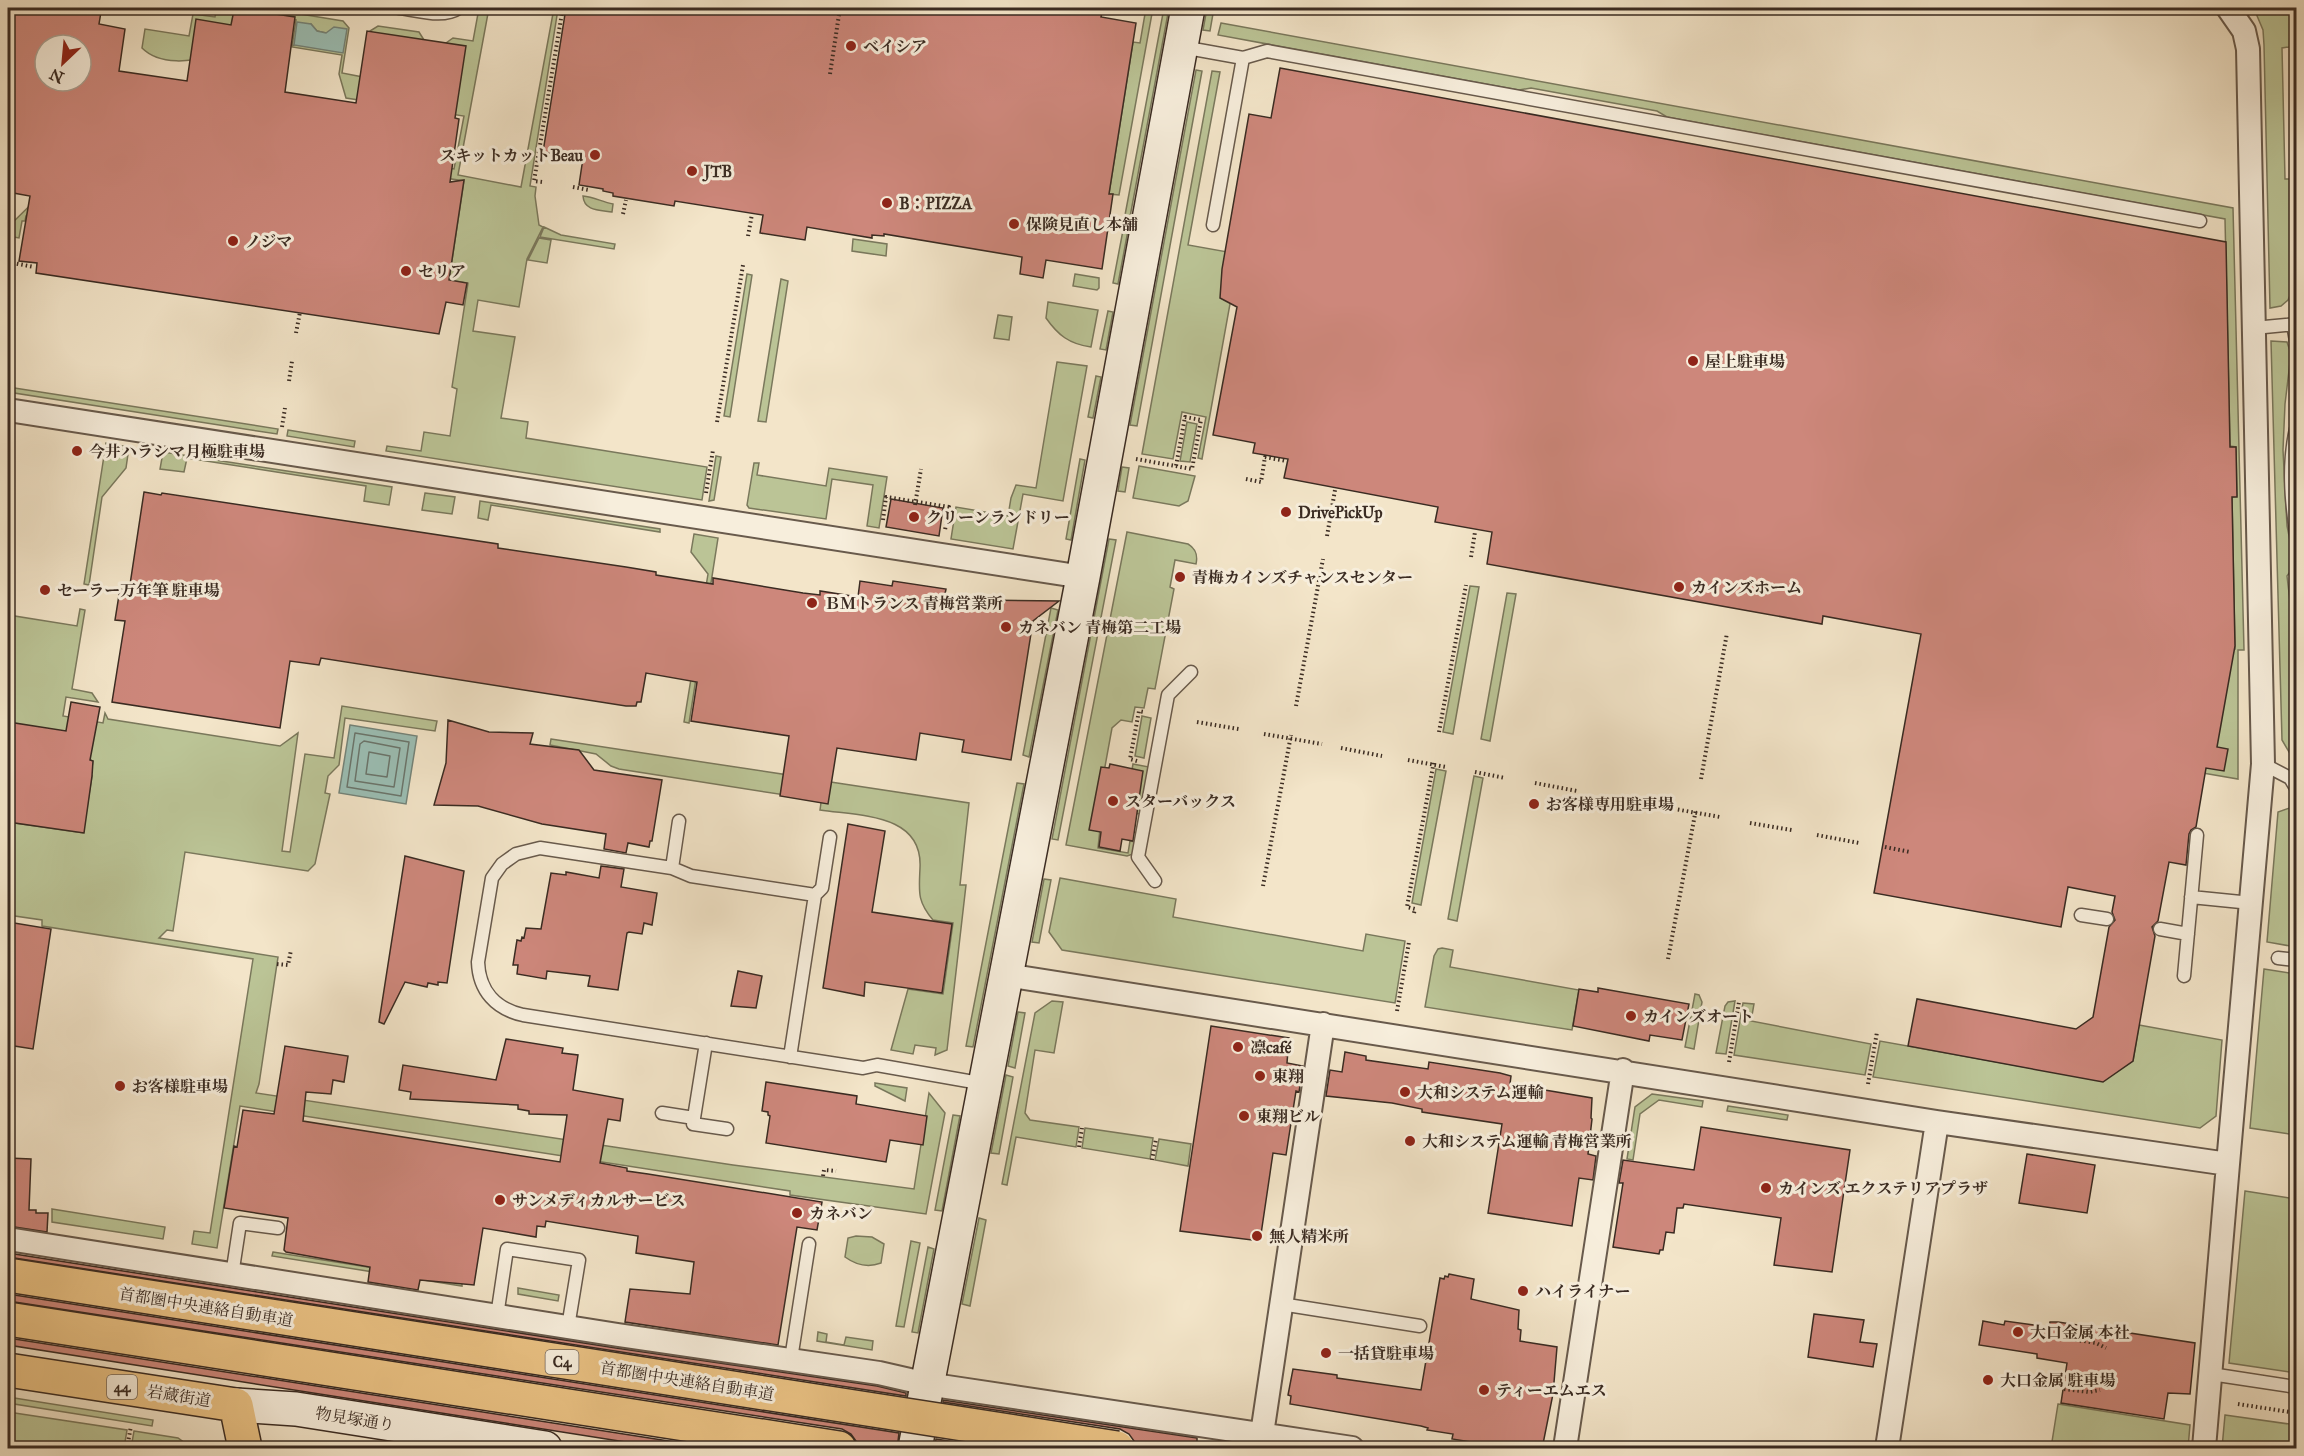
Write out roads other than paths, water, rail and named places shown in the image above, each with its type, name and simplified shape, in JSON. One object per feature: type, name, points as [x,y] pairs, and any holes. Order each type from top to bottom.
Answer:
[{"type":"main road","name":"首都圏中央連絡自動車道","points":[[8,1275],[1117,1449]]},
{"type":"main road","points":[[8,1319],[839,1449]]},
{"type":"main road","name":"岩蔵街道","points":[[8,1370],[236,1405]]},
{"type":"main road","points":[[236,1405],[245,1449]]},
{"type":"street","points":[[915,1449],[1083,577],[1188,8]]},
{"type":"street","points":[[2204,1449],[2264,764],[2248,49],[2244,31],[2233,9]]},
{"type":"street","points":[[8,410],[1083,577]]},
{"type":"street","points":[[1006,975],[1623,1070],[1937,1122],[2228,1164]]},
{"type":"street","points":[[1262,1434],[1323,1024]]},
{"type":"street","points":[[1565,1449],[1623,1070]]},
{"type":"street","points":[[1887,1449],[1937,1122]]},
{"type":"street","points":[[8,1239],[568,1327],[791,1359],[906,1377],[927,1384],[1352,1449]]},
{"type":"street","name":"物見塚通り","points":[[236,1405],[296,1409],[545,1449]]},
{"type":"lane","points":[[399,8],[439,14],[450,13],[459,8]]},
{"type":"lane","points":[[1181,46],[1243,58],[1267,51],[2200,221]]},
{"type":"lane","points":[[1213,225],[1243,58]]},
{"type":"lane","points":[[2254,328],[2295,324],[2296,341]]},
{"type":"lane","points":[[2296,429],[2291,463],[2291,491],[2296,533]]},
{"type":"lane","points":[[1155,881],[1138,857],[1168,695],[1191,672]]},
{"type":"lane","points":[[2264,764],[2290,778],[2296,788]]},
{"type":"lane","points":[[672,868],[680,821]]},
{"type":"lane","points":[[2184,976],[2197,835]]},
{"type":"lane","points":[[790,1057],[815,895],[822,888],[830,837]]},
{"type":"lane","points":[[815,895],[692,876],[672,868],[540,848],[516,854],[502,864],[492,878],[478,971],[488,994],[500,1006],[515,1013],[863,1068],[877,1065],[986,1084]]},
{"type":"lane","points":[[2191,897],[2251,903]]},
{"type":"lane","points":[[2081,915],[2107,920]]},
{"type":"lane","points":[[2160,929],[2188,934]]},
{"type":"lane","points":[[2278,958],[2296,960]]},
{"type":"lane","points":[[706,1043],[693,1124],[727,1129]]},
{"type":"lane","points":[[662,1113],[694,1118]]},
{"type":"lane","points":[[232,1275],[240,1223],[278,1228]]},
{"type":"lane","points":[[791,1359],[809,1244]]},
{"type":"lane","points":[[497,1316],[507,1249],[579,1260],[568,1327]]},
{"type":"lane","points":[[1281,1304],[1420,1326]]},
{"type":"lane","points":[[2211,1374],[2296,1387]]},
{"type":"water","points":[[297,22],[311,24],[317,31],[326,33],[334,27],[347,29],[343,53],[294,45]]},
{"type":"water","points":[[350,725],[417,736],[406,804],[339,793]]},
{"type":"place","name":"ベイシア","points":[[851,46]]},
{"type":"place","name":"スキットカットBeau","points":[[595,155]]},
{"type":"place","name":"JTB","points":[[692,171]]},
{"type":"place","name":"B：PIZZA","points":[[887,203]]},
{"type":"place","name":"保険見直し本舗","points":[[1014,224]]},
{"type":"place","name":"ノジマ","points":[[233,241]]},
{"type":"place","name":"セリア","points":[[406,271]]},
{"type":"place","name":"屋上駐車場","points":[[1693,361]]},
{"type":"place","name":"今井ハラシマ月極駐車場","points":[[77,451]]},
{"type":"place","name":"DrivePickUp","points":[[1286,512]]},
{"type":"place","name":"クリーンランドリー","points":[[914,517]]},
{"type":"place","name":"青梅カインズチャンスセンター","points":[[1180,577]]},
{"type":"place","name":"カインズホーム","points":[[1679,587]]},
{"type":"place","name":"セーラー万年筆 駐車場","points":[[45,590]]},
{"type":"place","name":"ＢＭトランス 青梅営業所","points":[[812,603]]},
{"type":"place","name":"カネバン 青梅第二工場","points":[[1006,627]]},
{"type":"place","name":"スターバックス","points":[[1113,801]]},
{"type":"place","name":"お客様専用駐車場","points":[[1534,804]]},
{"type":"place","name":"カインズオート","points":[[1631,1016]]},
{"type":"place","name":"凛café","points":[[1238,1047]]},
{"type":"place","name":"東翔","points":[[1260,1076]]},
{"type":"place","name":"お客様駐車場","points":[[120,1086]]},
{"type":"place","name":"大和システム運輸","points":[[1405,1092]]},
{"type":"place","name":"東翔ビル","points":[[1244,1116]]},
{"type":"place","name":"大和システム運輸 青梅営業所","points":[[1410,1141]]},
{"type":"place","name":"カインズ エクステリアプラザ","points":[[1766,1188]]},
{"type":"place","name":"サンメディカルサービス","points":[[500,1200]]},
{"type":"place","name":"カネバン","points":[[797,1213]]},
{"type":"place","name":"無人精米所","points":[[1257,1236]]},
{"type":"place","name":"ハイライナー","points":[[1523,1291]]},
{"type":"place","name":"大口金属 本社","points":[[2018,1332]]},
{"type":"place","name":"一括貸駐車場","points":[[1326,1353]]},
{"type":"place","name":"大口金属 駐車場","points":[[1988,1380]]},
{"type":"place","name":"ティーエムエス","points":[[1484,1390]]}]
